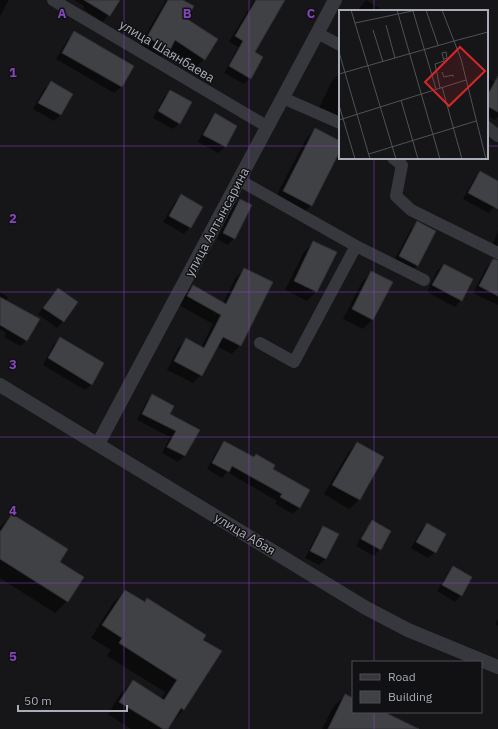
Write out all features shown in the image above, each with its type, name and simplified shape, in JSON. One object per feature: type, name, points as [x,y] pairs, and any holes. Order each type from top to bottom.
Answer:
[{"type":"street","name":"улица Шаянбаева","points":[[53,0],[268,127]]},
{"type":"street","name":"улица Алтынсарина","points":[[98,444],[335,0]]},
{"type":"street","points":[[317,33],[339,44]]},
{"type":"street","points":[[283,98],[339,122]]},
{"type":"street","points":[[488,128],[498,136]]},
{"type":"street","points":[[394,159],[402,165],[396,196],[411,210],[498,253]]},
{"type":"street","points":[[239,180],[356,246],[424,280]]},
{"type":"street","points":[[260,343],[294,362],[356,246]]},
{"type":"street","name":"улица Абая","points":[[0,385],[366,608],[408,630],[498,667]]},
{"type":"building","points":[[84,0],[120,0],[110,16]]},
{"type":"building","points":[[168,0],[183,0],[194,6],[187,19],[218,39],[205,60],[175,40],[170,50],[147,37]]},
{"type":"building","points":[[256,0],[285,0],[255,52],[263,57],[251,79],[229,66],[243,41],[235,36]]},
{"type":"building","points":[[74,31],[134,66],[122,87],[62,53]]},
{"type":"building","points":[[498,76],[498,112],[488,107],[488,94]]},
{"type":"building","points":[[51,81],[73,94],[61,115],[38,103]]},
{"type":"building","points":[[170,90],[192,102],[180,124],[158,111]]},
{"type":"building","points":[[215,113],[237,126],[226,147],[203,135]]},
{"type":"building","points":[[315,128],[339,140],[339,153],[312,206],[283,191]]},
{"type":"building","points":[[480,171],[498,181],[498,209],[468,193]]},
{"type":"building","points":[[181,194],[203,207],[191,228],[169,216]]},
{"type":"building","points":[[240,199],[252,205],[235,239],[223,233]]},
{"type":"building","points":[[417,221],[436,231],[418,266],[399,256]]},
{"type":"building","points":[[313,241],[337,252],[317,292],[294,281]]},
{"type":"building","points":[[493,259],[498,260],[498,296],[479,286]]},
{"type":"building","points":[[444,264],[473,279],[462,301],[432,285]]},
{"type":"building","points":[[244,268],[273,282],[241,346],[223,337],[202,376],[174,361],[186,338],[204,348],[221,315],[187,296],[193,285],[226,304]]},
{"type":"building","points":[[371,271],[393,282],[373,320],[352,309]]},
{"type":"building","points":[[58,288],[78,302],[64,322],[43,308]]},
{"type":"building","points":[[0,297],[40,319],[27,341],[0,325]]},
{"type":"building","points":[[60,337],[104,363],[92,385],[48,358]]},
{"type":"building","points":[[152,394],[174,406],[170,414],[200,430],[185,456],[167,447],[176,431],[142,414]]},
{"type":"building","points":[[224,441],[254,457],[256,454],[275,465],[273,469],[310,490],[300,508],[280,497],[282,494],[232,466],[229,472],[212,463]]},
{"type":"building","points":[[357,442],[384,457],[360,500],[332,485]]},
{"type":"building","points":[[12,514],[68,549],[60,562],[84,577],[68,602],[0,559],[0,532]]},
{"type":"building","points":[[372,520],[391,531],[381,550],[361,539]]},
{"type":"building","points":[[427,523],[446,534],[436,553],[416,542]]},
{"type":"building","points":[[323,526],[339,534],[326,559],[310,551]]},
{"type":"building","points":[[453,566],[472,577],[462,596],[442,585]]},
{"type":"building","points":[[125,590],[145,602],[147,598],[206,635],[203,640],[222,651],[184,710],[181,708],[168,729],[163,729],[119,702],[133,680],[164,700],[177,680],[119,643],[122,638],[102,625]]},
{"type":"building","points":[[345,694],[352,698],[352,713],[386,713],[419,729],[328,729]]}]
